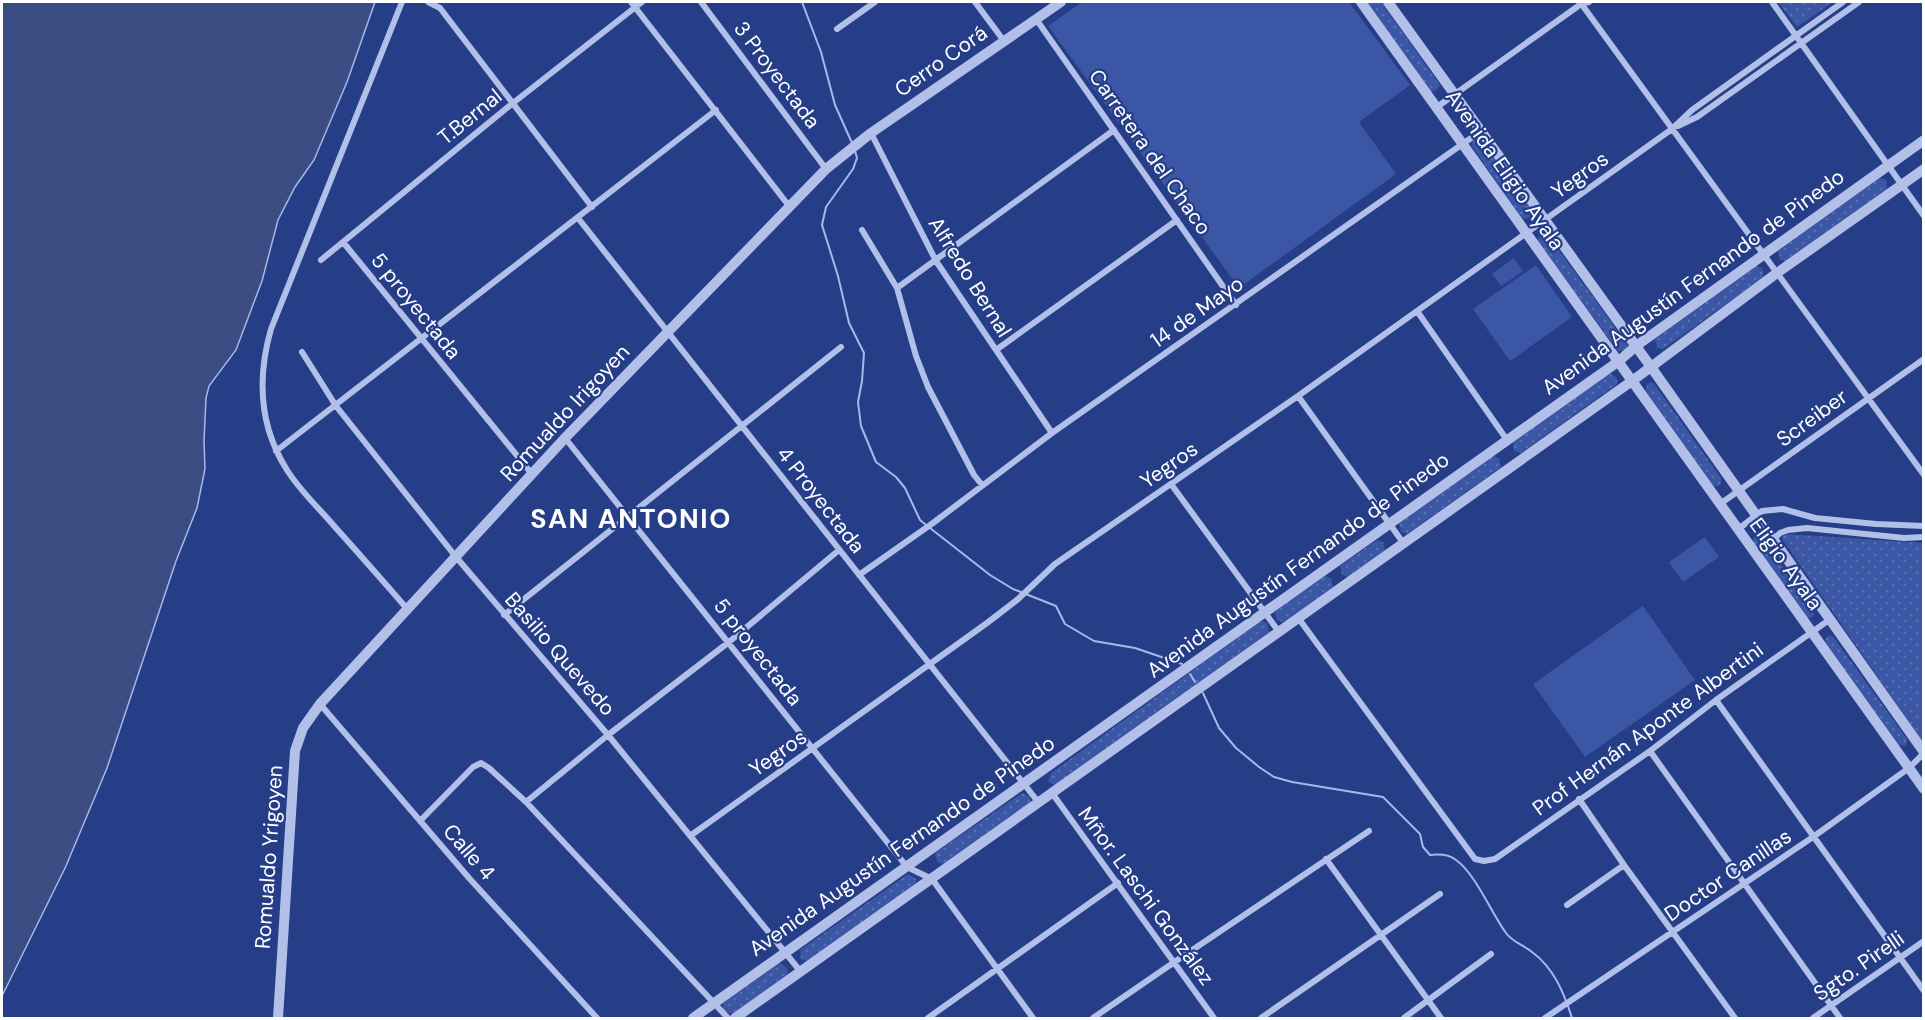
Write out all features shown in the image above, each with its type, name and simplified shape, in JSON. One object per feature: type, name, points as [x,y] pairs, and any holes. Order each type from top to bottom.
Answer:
[{"type":"street","points":[[402,2],[272,329],[265,350],[262,394],[264,414],[276,451],[288,471],[302,490],[408,610]]},
{"type":"street","points":[[428,2],[441,8],[592,207]]},
{"type":"street","points":[[441,8],[446,2]]},
{"type":"street","name":"T.Bernal","points":[[321,260],[633,4],[642,2]]},
{"type":"street","name":"3 Proyectada","points":[[701,2],[826,169]]},
{"type":"street","points":[[837,29],[875,2]]},
{"type":"street","points":[[975,2],[1004,41]]},
{"type":"street","name":"Cerro Corá","points":[[844,155],[871,133],[1062,2]]},
{"type":"street","name":"Avenida Eligio Ayala","points":[[1361,2],[1525,233],[1619,360]]},
{"type":"street","name":"Avenida Eligio Ayala","points":[[1388,2],[1636,346]]},
{"type":"street","points":[[1437,107],[1581,2],[1589,2]]},
{"type":"street","points":[[1581,2],[1923,476]]},
{"type":"street","points":[[1772,2],[1923,216]]},
{"type":"street","name":"Yegros","points":[[690,836],[930,665],[1019,597],[1055,564],[1298,396],[1545,220],[1672,129],[1692,110],[1843,2]]},
{"type":"street","name":"Yegros","points":[[1672,129],[1697,117],[1859,2]]},
{"type":"street","points":[[633,4],[789,206]]},
{"type":"street","name":"Carretera del Chaco","points":[[1036,19],[1236,304]]},
{"type":"street","points":[[276,451],[716,110]]},
{"type":"street","points":[[897,288],[1114,130]]},
{"type":"street","name":"14 de Mayo","points":[[859,575],[933,523],[1052,433],[1481,131]]},
{"type":"street","name":"Alfredo Bernal","points":[[871,133],[936,261],[1052,433]]},
{"type":"street","name":"Avenida Augustín Fernando de Pinedo","points":[[693,1018],[1507,440],[1923,140]]},
{"type":"street","name":"Romualdo Irigoyen","points":[[320,704],[565,438],[789,206],[826,169],[844,155]]},
{"type":"street","name":"Avenida Augustín Fernando de Pinedo","points":[[735,1018],[1404,544],[1923,169]]},
{"type":"street","name":"4 Proyectada","points":[[578,218],[1039,803]]},
{"type":"street","points":[[996,350],[1177,220]]},
{"type":"street","points":[[862,230],[897,288],[916,356],[928,387],[974,475],[982,485]]},
{"type":"street","name":"5 proyectada","points":[[343,242],[532,474]]},
{"type":"street","points":[[1417,311],[1507,440]]},
{"type":"street","name":"Eligio Ayala","points":[[1636,346],[1923,752]]},
{"type":"street","points":[[504,615],[841,347]]},
{"type":"street","name":"Basilio Quevedo","points":[[302,352],[336,406],[456,557],[608,735],[801,972]]},
{"type":"street","name":"Screiber","points":[[1720,504],[1923,359]]},
{"type":"street","name":"Eligio Ayala","points":[[1619,360],[1737,530],[1923,789]]},
{"type":"street","points":[[1298,396],[1404,544]]},
{"type":"street","name":"5 proyectada","points":[[565,438],[907,867],[932,879]]},
{"type":"street","points":[[1171,484],[1279,632]]},
{"type":"street","points":[[1737,530],[1762,512],[1782,509],[1815,518],[1923,526]]},
{"type":"street","points":[[1773,540],[1780,533],[1788,530],[1807,528],[1898,538],[1923,537]]},
{"type":"street","points":[[526,802],[608,735],[729,642],[839,550]]},
{"type":"street","name":"Prof Hernán Aponte Albertini","points":[[1299,619],[1475,860],[1484,861],[1495,859],[1650,751],[1716,700],[1829,620]]},
{"type":"street","points":[[1716,700],[1923,991]]},
{"type":"street","name":"Calle 4","points":[[320,704],[469,878],[597,1018]]},
{"type":"street","name":"Romualdo Yrigoyen","points":[[278,1018],[295,751],[303,728],[320,704]]},
{"type":"street","points":[[1650,751],[1840,1018]]},
{"type":"street","name":"Doctor Canillas","points":[[1545,1018],[1813,837],[1909,768],[1923,752]]},
{"type":"street","points":[[420,821],[473,767],[481,763],[489,768],[526,802],[728,1018]]},
{"type":"street","name":"Mñor. Laschi González","points":[[1052,793],[1214,1018]]},
{"type":"street","points":[[1579,799],[1672,933],[1735,1018]]},
{"type":"street","points":[[1093,1018],[1369,831]]},
{"type":"street","points":[[1326,860],[1441,1018]]},
{"type":"street","points":[[1567,905],[1624,865]]},
{"type":"street","points":[[932,879],[1033,1018]]},
{"type":"street","points":[[928,1018],[1118,883]]},
{"type":"street","points":[[1261,1018],[1440,894]]},
{"type":"street","name":"Sgto. Pirelli","points":[[1813,1018],[1923,941]]},
{"type":"street","points":[[1404,1018],[1491,954]]},
{"type":"shaded area","points":[[2,2],[375,2],[347,82],[314,160],[295,187],[278,220],[262,281],[236,350],[209,386],[206,398],[205,469],[197,508],[176,561],[107,768],[66,866],[2,996]]},
{"type":"shaded area","points":[[1082,2],[1349,2],[1410,85],[1359,122],[1396,174],[1239,288],[1048,26]]},
{"type":"shaded area","points":[[1366,2],[1381,2],[1440,85],[1437,90],[1431,92]]},
{"type":"shaded area","points":[[1778,2],[1833,2],[1797,27]]},
{"type":"shaded area","points":[[1480,138],[1533,212],[1530,217],[1523,219],[1471,145],[1474,140]]},
{"type":"shaded area","points":[[1879,178],[1886,180],[1887,189],[1786,261],[1780,260],[1778,250]]},
{"type":"shaded area","points":[[1547,234],[1628,345],[1625,350],[1618,351],[1537,240],[1541,235]]},
{"type":"shaded area","points":[[1514,258],[1523,271],[1501,286],[1492,274]]},
{"type":"shaded area","points":[[1536,265],[1572,317],[1510,361],[1473,309]]},
{"type":"shaded area","points":[[1756,266],[1762,268],[1764,277],[1663,349],[1657,348],[1655,339]]},
{"type":"shaded area","points":[[1609,373],[1617,378],[1617,384],[1521,453],[1514,451],[1513,442]]},
{"type":"shaded area","points":[[1651,382],[1721,478],[1718,487],[1712,485],[1646,391],[1647,384]]},
{"type":"shaded area","points":[[1493,456],[1499,458],[1501,467],[1407,534],[1401,532],[1399,523]]},
{"type":"shaded area","points":[[1787,534],[1923,543],[1923,742],[1782,539],[1782,536]]},
{"type":"shaded area","points":[[1755,536],[1762,538],[1813,609],[1814,614],[1811,618],[1806,617],[1752,542]]},
{"type":"shaded area","points":[[1705,537],[1719,557],[1683,582],[1669,562]]},
{"type":"shaded area","points":[[1377,540],[1383,542],[1385,551],[1348,577],[1342,575],[1340,566]]},
{"type":"shaded area","points":[[1325,576],[1331,578],[1333,587],[1283,622],[1277,620],[1275,611]]},
{"type":"shaded area","points":[[1643,606],[1695,680],[1585,757],[1533,684]]},
{"type":"shaded area","points":[[1261,621],[1267,623],[1269,632],[1057,786],[1048,782],[1051,773]]},
{"type":"shaded area","points":[[1830,635],[1907,739],[1906,746],[1899,745],[1826,643],[1826,638]]},
{"type":"shaded area","points":[[1022,793],[1030,797],[1030,804],[943,864],[937,862],[935,853]]},
{"type":"shaded area","points":[[908,874],[916,879],[916,885],[808,961],[801,960],[800,950]]},
{"type":"shaded area","points":[[780,963],[787,968],[788,974],[732,1014],[723,1010],[723,1003]]},
{"type":"waterway","points":[[802,2],[821,52],[835,105],[852,143]]},
{"type":"waterway","points":[[855,151],[857,158],[853,169],[826,207],[822,225],[838,276],[849,323],[864,353],[858,402],[861,426],[876,462],[896,477],[905,488],[920,520],[926,525]]},
{"type":"waterway","points":[[930,528],[990,575],[1013,589],[1056,606],[1065,624],[1094,641],[1135,648],[1182,664]]},
{"type":"waterway","points":[[1190,674],[1195,682]]},
{"type":"waterway","points":[[1203,693],[1219,728],[1236,748],[1274,777],[1383,797],[1420,834],[1423,847],[1430,855],[1450,857],[1463,866],[1509,936],[1540,958],[1552,973],[1562,990],[1572,1018]]},
{"type":"district","name":"SAN ANTONIO","points":[[631,519]]}]
